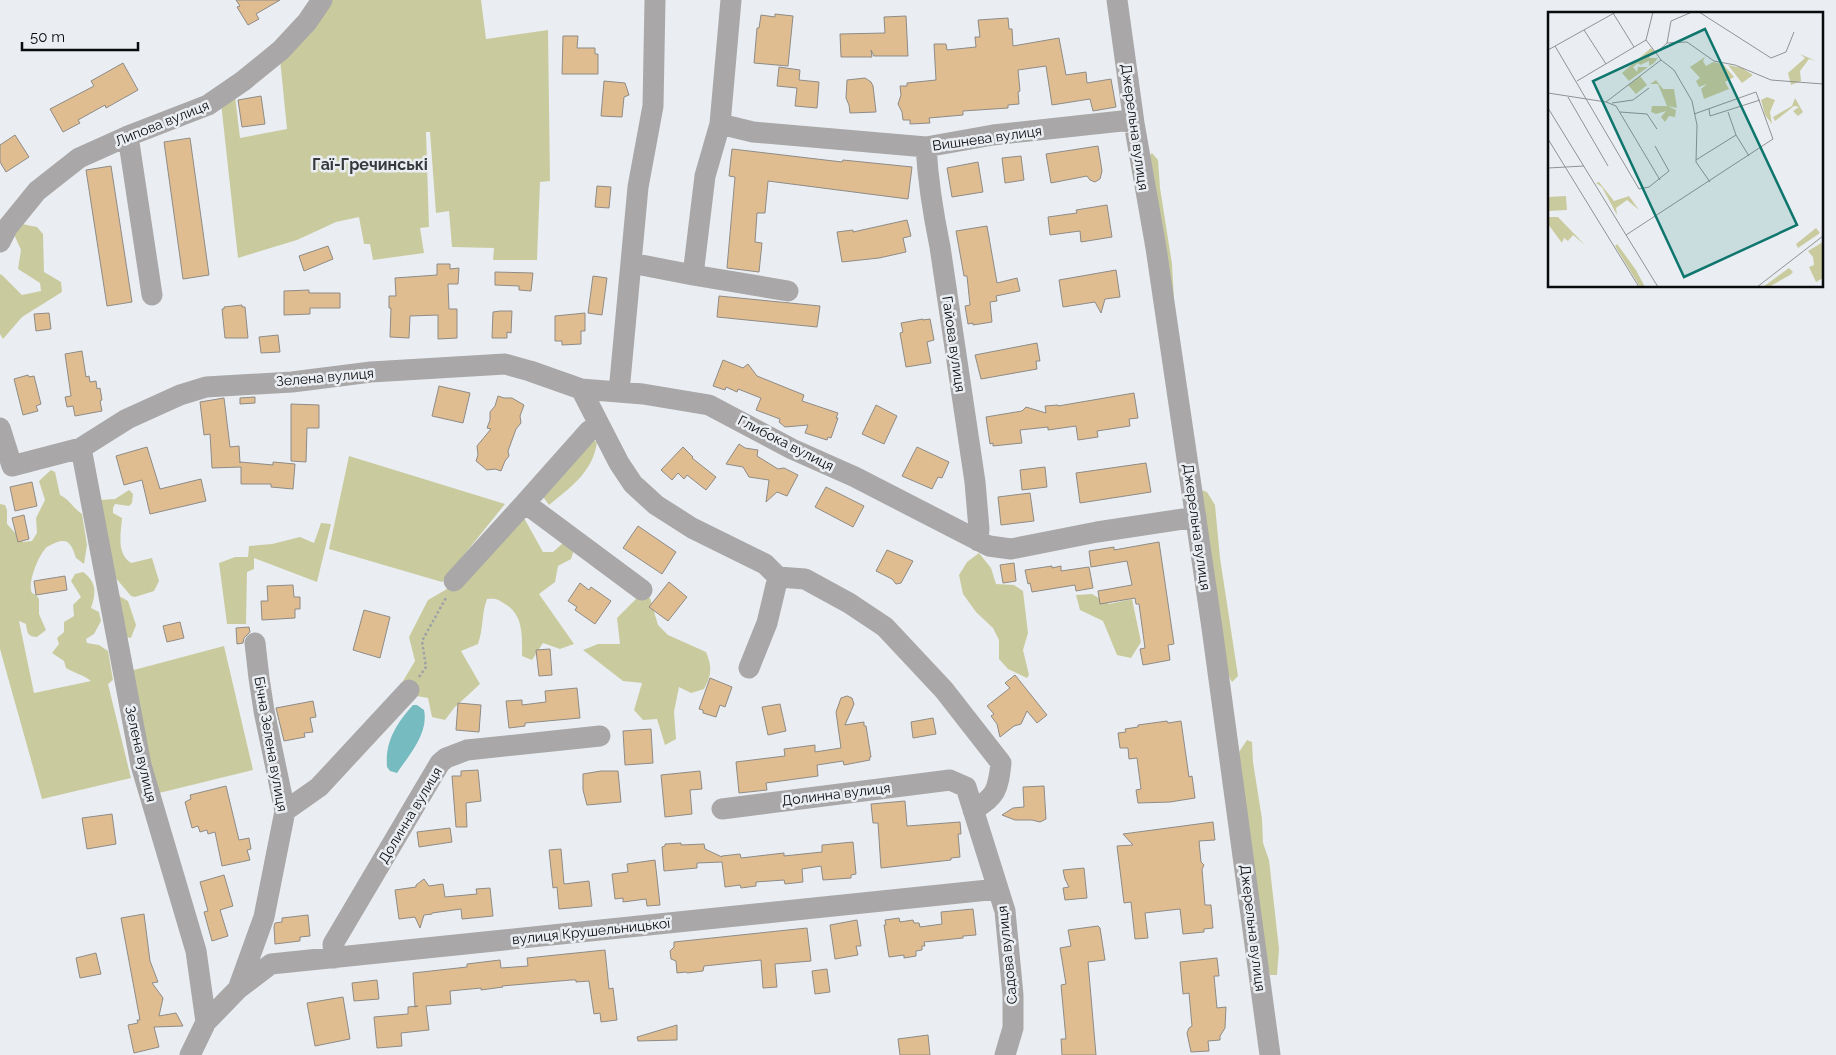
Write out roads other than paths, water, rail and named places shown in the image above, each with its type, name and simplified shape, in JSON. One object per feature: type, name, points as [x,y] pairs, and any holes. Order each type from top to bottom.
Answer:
[{"type":"street","name":"Липова вулиця","points":[[0,242],[7,228],[37,191],[79,158],[128,136],[208,105],[243,81],[281,50],[307,22],[322,0]]},
{"type":"street","points":[[619,392],[638,187],[653,106],[655,0]]},
{"type":"street","points":[[693,275],[705,176],[720,124],[731,0]]},
{"type":"street","name":"Джерельна вулиця","points":[[1117,0],[1134,123],[1156,248],[1196,517],[1270,1055]]},
{"type":"street","name":"Вишнева вулиця","points":[[720,124],[753,132],[926,147],[993,135],[1122,121],[1134,123]]},
{"type":"street","points":[[128,136],[152,296]]},
{"type":"street","name":"Гайова вулиця","points":[[926,147],[934,218],[940,246],[975,482],[979,529],[978,541]]},
{"type":"street","points":[[631,263],[788,291]]},
{"type":"street","name":"Зелена вулиця","points":[[0,428],[6,468],[81,448],[127,419],[180,395],[206,387],[292,382],[371,372],[505,364],[581,389]]},
{"type":"street","points":[[581,389],[633,484],[656,505],[692,528],[765,564],[778,577],[805,578],[849,603],[885,628],[944,690],[1001,763],[995,792],[989,801],[973,810]]},
{"type":"street","name":"Глибока вулиця","points":[[581,389],[619,392],[709,405],[792,449],[855,477],[989,546],[1010,549],[1097,532],[1196,517]]},
{"type":"street","points":[[454,581],[589,431],[599,425]]},
{"type":"street","name":"Зелена вулиця","points":[[81,448],[141,765],[196,951],[206,1022]]},
{"type":"street","points":[[525,503],[642,590]]},
{"type":"street","points":[[749,668],[767,623],[778,577]]},
{"type":"street","name":"Бічна Зелена вулиця","points":[[238,988],[264,917],[285,811],[263,703],[255,644]]},
{"type":"street","points":[[285,811],[319,787],[409,690]]},
{"type":"street","name":"Долинна вулиця","points":[[334,958],[333,944],[440,763],[446,758],[467,750],[600,736]]},
{"type":"street","name":"Садова вулиця","points":[[950,780],[966,787],[1005,911],[1013,995],[1012,1028],[1004,1055]]},
{"type":"street","name":"Долинна вулиця","points":[[722,809],[950,780]]},
{"type":"street","name":"вулиця Крушельницької","points":[[206,1022],[238,988],[272,964],[998,889]]},
{"type":"street","points":[[190,1055],[206,1022]]},
{"type":"water","points":[[413,705],[417,705],[424,710],[424,727],[417,743],[397,773],[390,771],[387,767],[387,758],[390,741],[401,719]]},
{"type":"district","name":"Гаї-Гречинські","points":[[370,164]]}]
